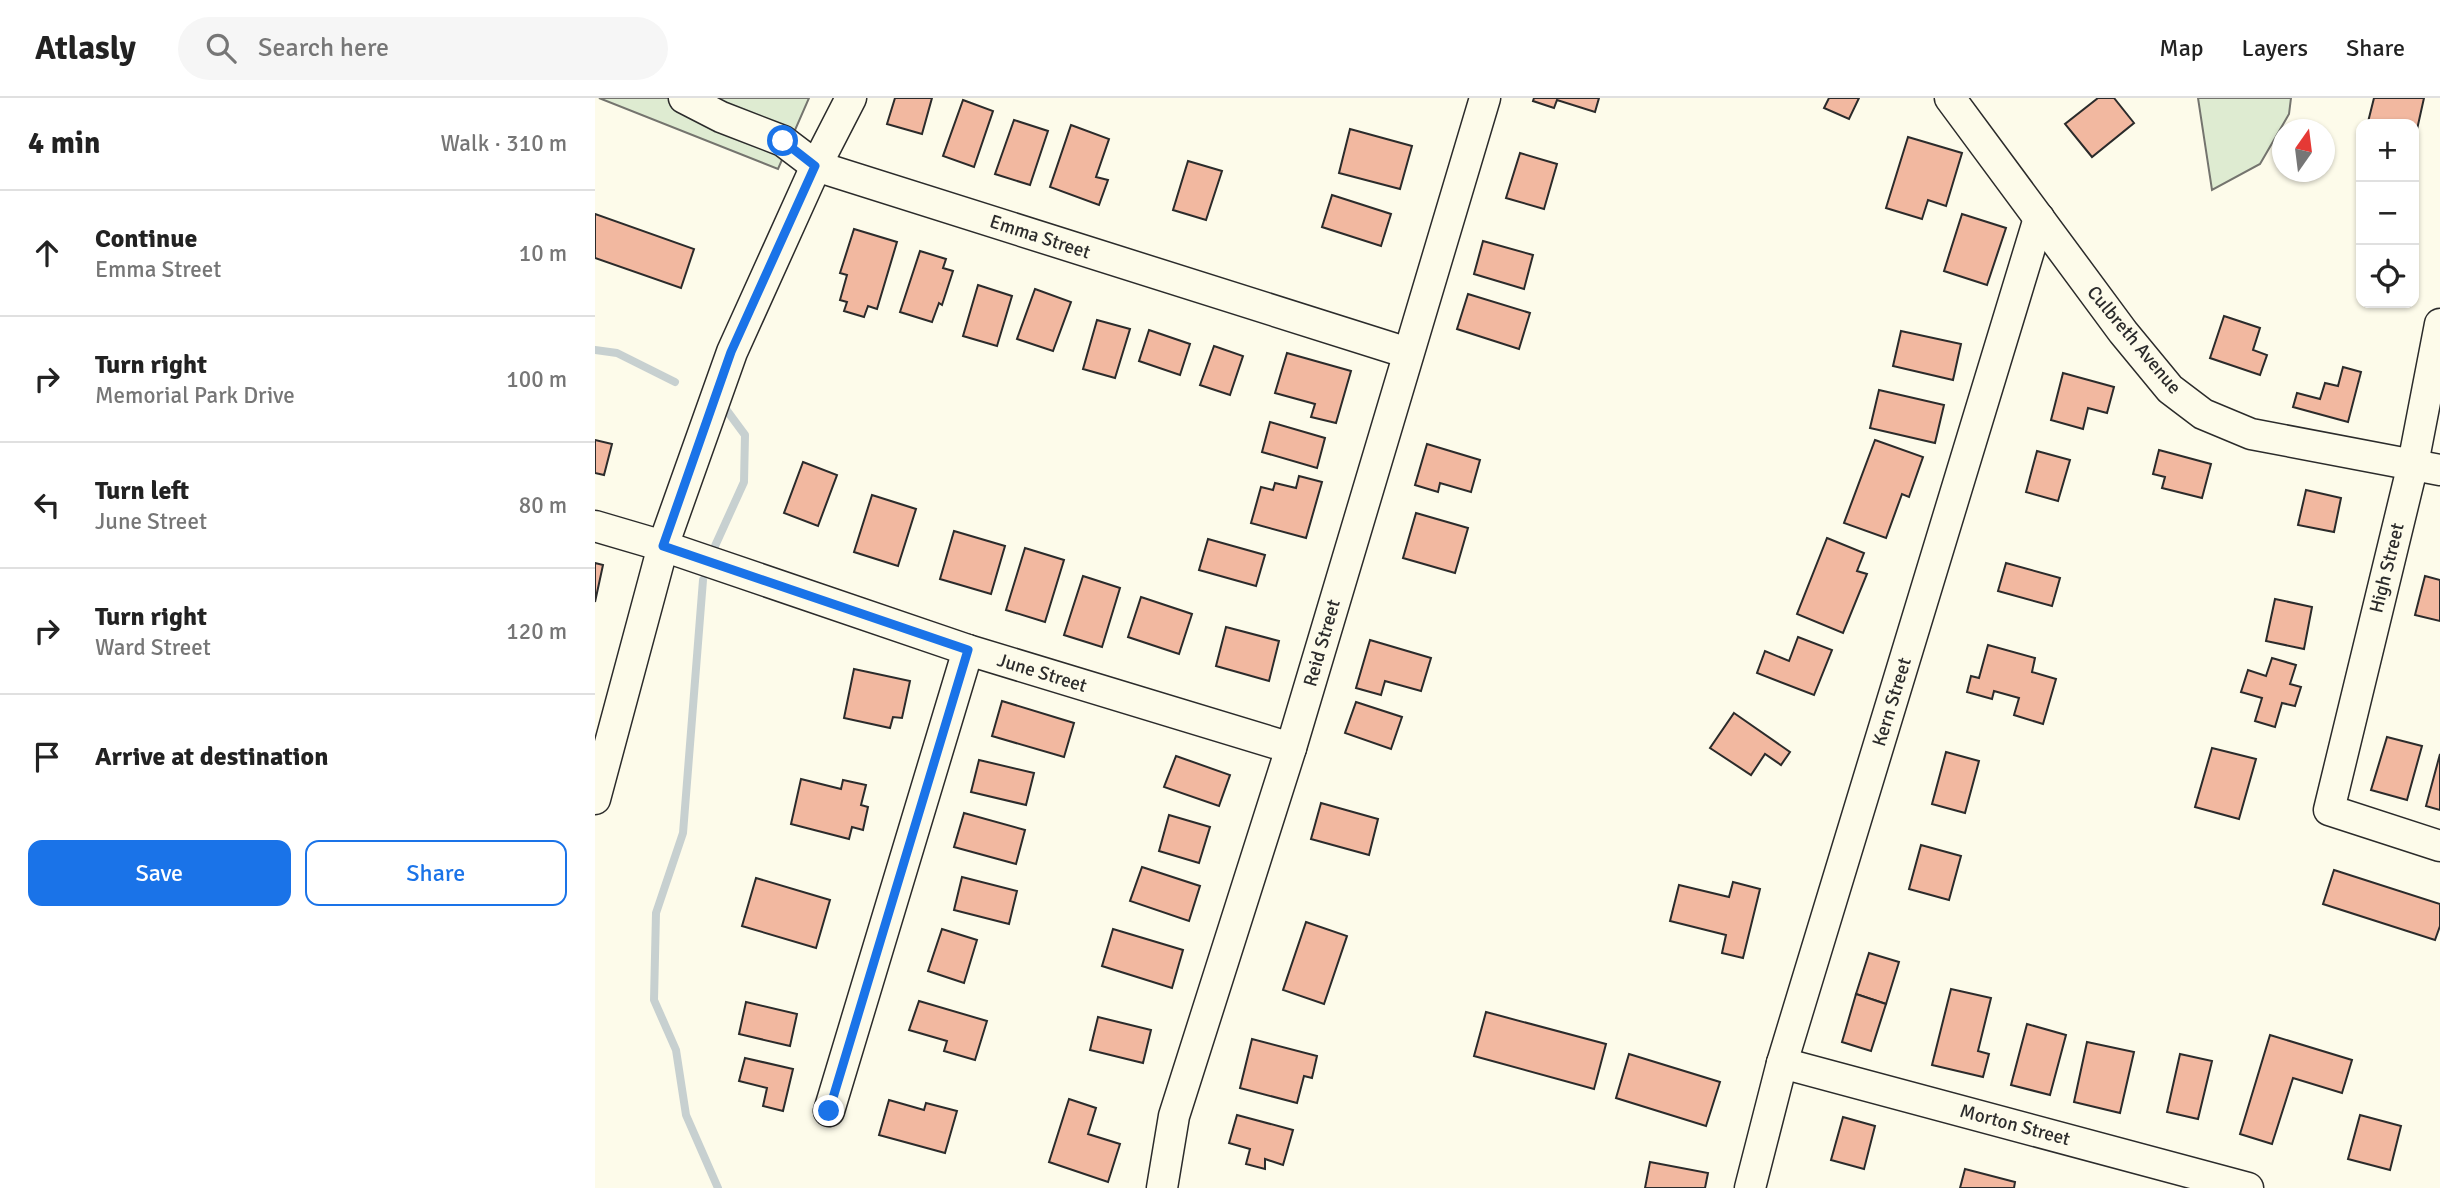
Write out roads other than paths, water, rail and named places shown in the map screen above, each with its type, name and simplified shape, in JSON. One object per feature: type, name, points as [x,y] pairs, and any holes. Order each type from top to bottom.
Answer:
[{"type":"street","name":"Emma Street","points":[[684,98],[721,117],[783,141],[815,166],[1408,353]]},
{"type":"street","points":[[595,799],[663,546],[731,352],[815,166],[851,98]]},
{"type":"street","name":"Reid Street","points":[[1162,1188],[1174,1116],[1291,748],[1485,98]]},
{"type":"street","name":"Culbreth Avenue","points":[[1950,98],[2123,332],[2170,389],[2203,414],[2251,434],[2426,467]]},
{"type":"street","name":"Kern Street","points":[[1750,1188],[1782,1063],[2039,218]]},
{"type":"street","name":"High Street","points":[[2440,324],[2426,467],[2329,810],[2440,846]]},
{"type":"street","name":"June Street","points":[[595,526],[663,546],[968,650],[1291,748]]},
{"type":"street","points":[[829,1111],[968,650]]},
{"type":"street","name":"Morton Street","points":[[1782,1063],[2248,1188]]},
{"type":"waterway","points":[[595,350],[617,353],[675,382]]},
{"type":"waterway","points":[[715,546],[744,482],[745,435],[725,408]]},
{"type":"waterway","points":[[703,580],[683,833],[656,913],[654,1000],[676,1050],[686,1115],[718,1188]]}]
